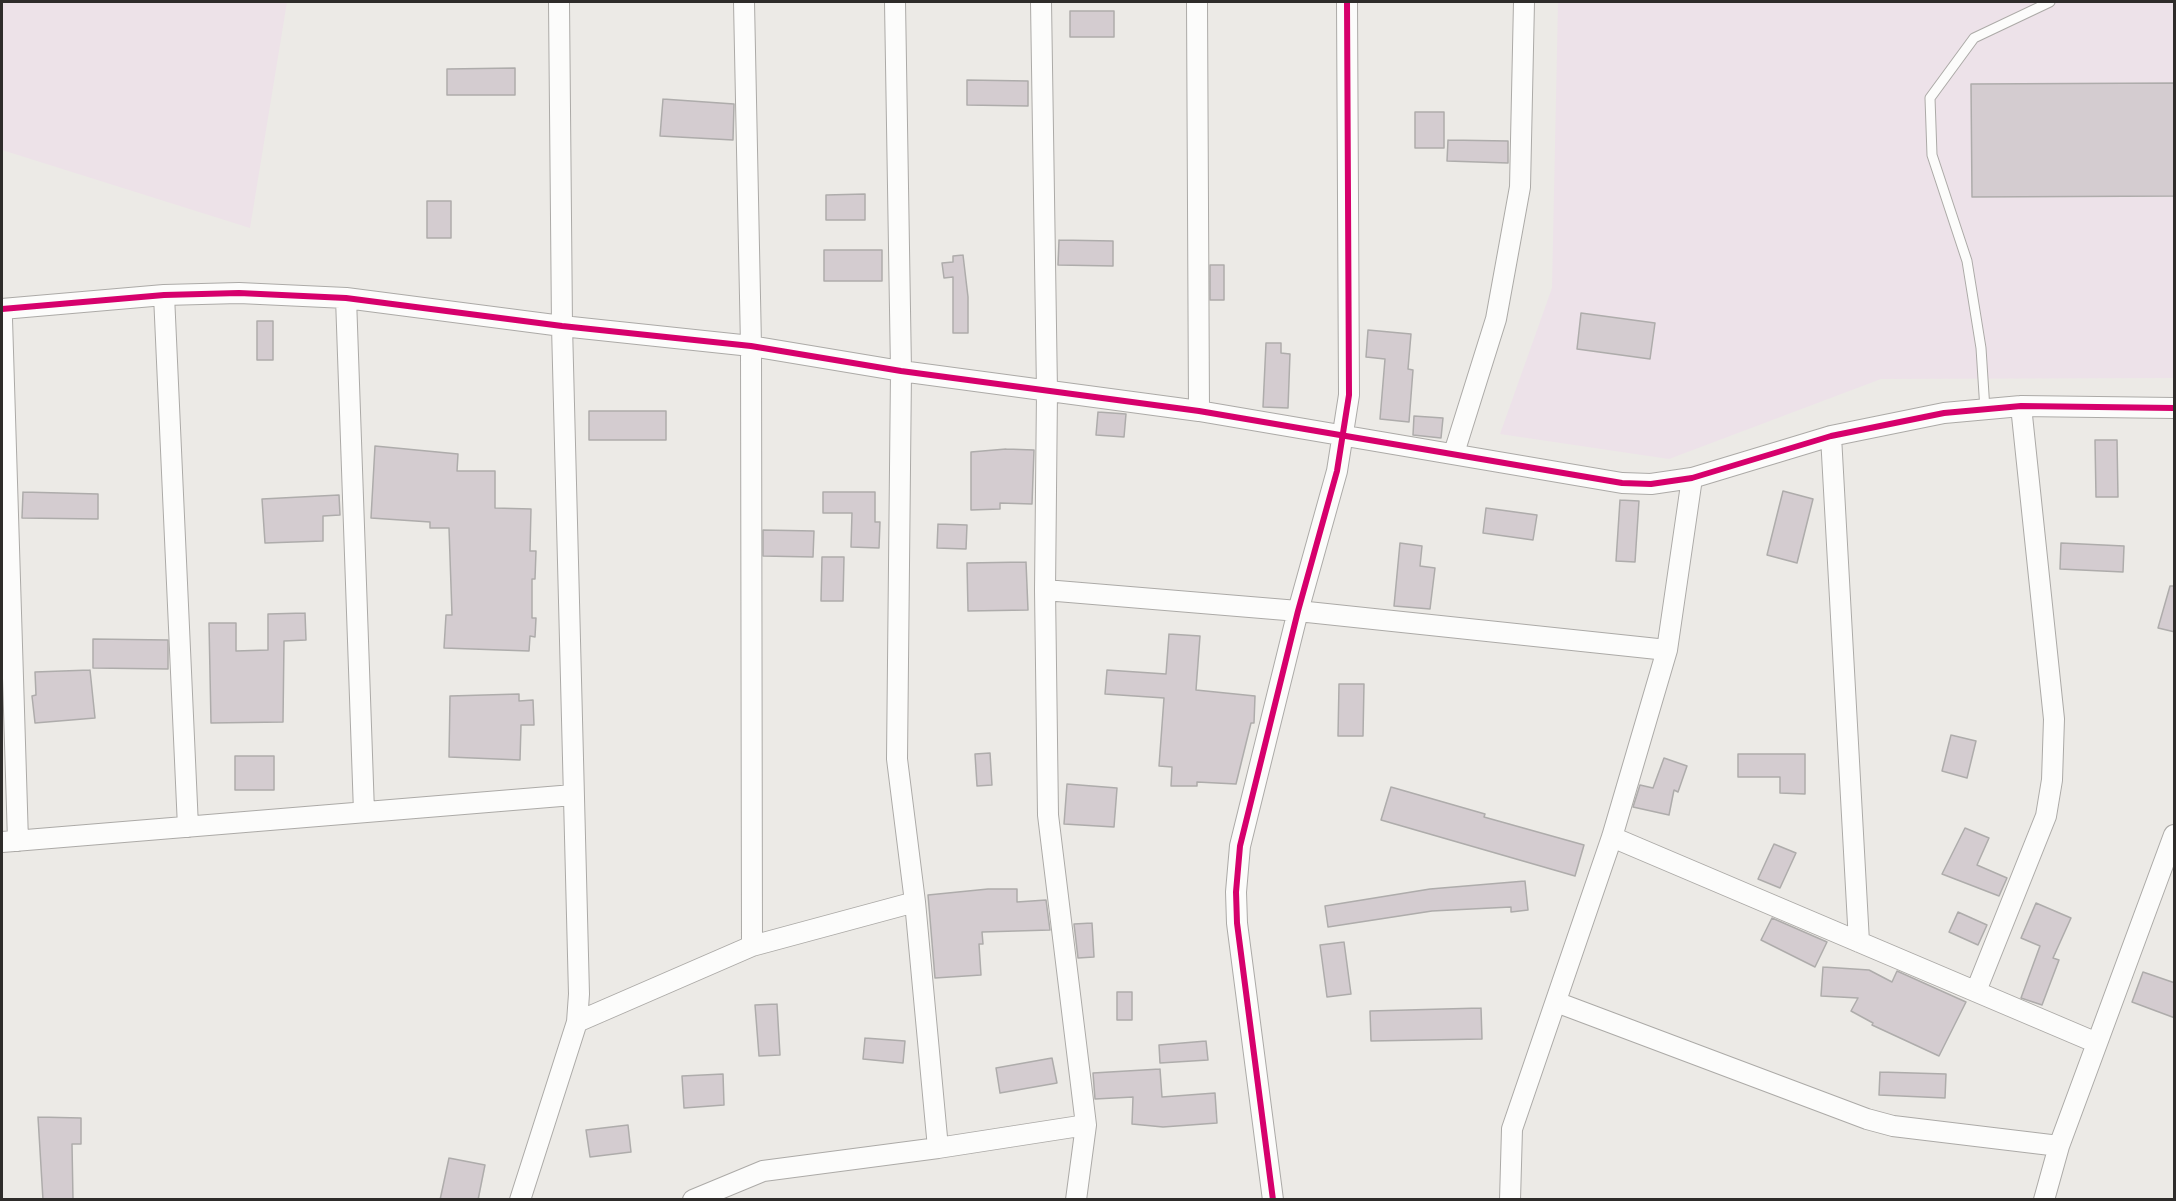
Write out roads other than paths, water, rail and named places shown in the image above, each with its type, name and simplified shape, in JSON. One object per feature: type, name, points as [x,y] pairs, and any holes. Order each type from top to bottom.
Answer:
[{"type":"street","points":[[520,1200],[577,1022],[562,326],[559,2]]},
{"type":"street","points":[[744,2],[751,346],[752,946]]},
{"type":"street","points":[[896,2],[901,371],[897,759],[915,902],[938,1148]]},
{"type":"street","points":[[1041,2],[1047,391],[1044,590],[1048,815],[1086,1125],[1076,1200]]},
{"type":"street","points":[[1197,2],[1198,411]]},
{"type":"street","points":[[1274,1200],[1237,923],[1236,892],[1240,846],[1298,611],[1337,471],[1344,434],[1351,360],[1347,2]]},
{"type":"street","points":[[1454,453],[1496,319],[1520,187],[1524,2]]},
{"type":"street","points":[[2,309],[164,295],[239,293],[346,298],[562,326],[751,346],[901,371],[1198,411],[1622,483],[1651,484],[1692,478],[1831,436],[1944,413],[2021,406],[2175,408]]},
{"type":"street","points":[[164,295],[188,827]]},
{"type":"street","points":[[346,298],[364,812]]},
{"type":"street","points":[[2,319],[10,842],[573,795]]},
{"type":"street","points":[[1976,992],[2046,816],[2052,780],[2054,719],[2021,406]]},
{"type":"street","points":[[1831,436],[1859,942]]},
{"type":"street","points":[[1510,1200],[1512,1129],[1612,837],[1666,650],[1692,478]]},
{"type":"street","points":[[1044,590],[1298,611],[1666,650]]},
{"type":"street","points":[[1612,837],[2097,1043]]},
{"type":"street","points":[[2044,1200],[2059,1146],[2174,842]]},
{"type":"street","points":[[577,1022],[752,946],[915,902]]},
{"type":"street","points":[[1556,1002],[1867,1119],[1893,1126],[2059,1146]]},
{"type":"street","points":[[693,1200],[763,1171],[938,1148],[1086,1125]]},
{"type":"lane","points":[[1986,410],[1981,348],[1966,261],[1932,155],[1930,98],[1974,38],[2050,2]]}]
